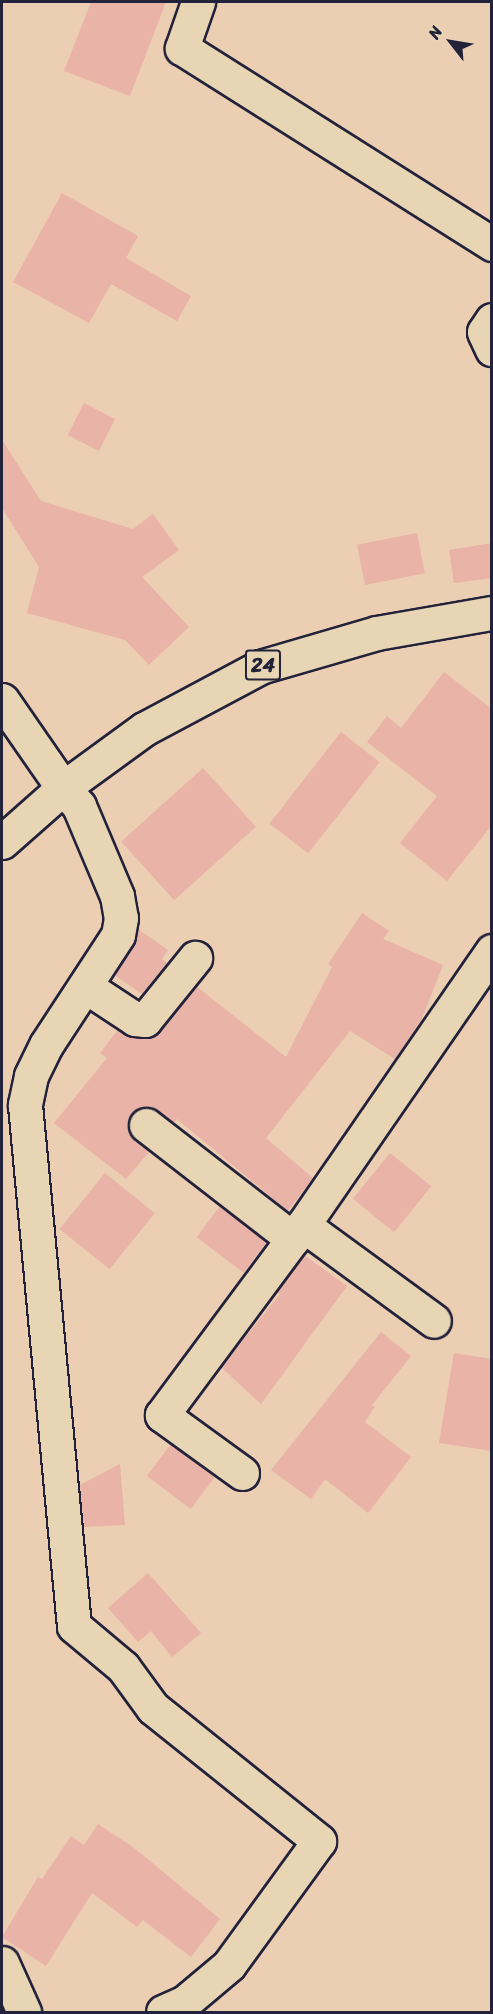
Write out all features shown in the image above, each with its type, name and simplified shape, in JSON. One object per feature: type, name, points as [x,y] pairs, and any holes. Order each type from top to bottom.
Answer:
[{"type":"street","points":[[198,2],[182,48],[492,244]]},
{"type":"street","points":[[492,320],[484,332],[492,349]]},
{"type":"street","name":"24","points":[[2,842],[63,788],[144,729],[260,667],[377,633],[492,613]]},
{"type":"street","points":[[2,700],[63,788],[79,806],[117,896],[121,918],[118,935],[46,1045],[31,1076],[25,1105],[74,1626],[123,1667],[153,1708],[319,1841],[228,1965],[185,2001],[163,2013]]},
{"type":"street","points":[[242,1473],[162,1415],[298,1232],[492,951]]},
{"type":"street","points":[[86,986],[135,1019],[144,1020],[195,958]]},
{"type":"street","points":[[146,1125],[298,1232],[434,1321]]},
{"type":"street","points":[[2,1963],[24,2013]]},
{"type":"building","points":[[91,2],[166,2],[130,96],[64,71]]},
{"type":"building","points":[[62,193],[138,236],[126,258],[191,296],[177,321],[111,284],[89,323],[13,282]]},
{"type":"building","points":[[84,403],[115,419],[99,451],[68,435]]},
{"type":"building","points":[[2,440],[41,501],[133,529],[153,514],[179,550],[142,577],[189,627],[149,665],[125,640],[27,613],[39,567],[2,508]]},
{"type":"building","points":[[417,533],[425,573],[365,585],[357,545]]},
{"type":"building","points":[[492,543],[492,578],[454,583],[449,550]]},
{"type":"building","points":[[444,672],[492,709],[492,825],[447,881],[400,843],[437,796],[367,742],[387,716],[401,728]]},
{"type":"building","points":[[341,732],[380,762],[308,854],[270,823]]},
{"type":"building","points":[[203,768],[256,827],[174,900],[121,842]]},
{"type":"building","points":[[362,913],[389,931],[383,939],[443,965],[421,1021],[395,1059],[350,1031],[266,1138],[313,1178],[288,1211],[177,1119],[174,1123],[149,1107],[138,1108],[128,1122],[129,1133],[150,1151],[126,1179],[54,1123],[107,1058],[100,1053],[118,1030],[133,1038],[153,1037],[196,986],[286,1057],[332,967],[328,964]]},
{"type":"building","points":[[138,929],[168,950],[162,959],[167,963],[142,994],[114,975],[134,945]]},
{"type":"building","points":[[390,1153],[431,1186],[394,1232],[353,1199]]},
{"type":"building","points":[[105,1173],[155,1213],[109,1269],[60,1229]]},
{"type":"building","points":[[220,1206],[267,1242],[244,1273],[197,1237]]},
{"type":"building","points":[[304,1255],[347,1286],[261,1404],[221,1367],[280,1294],[277,1292]]},
{"type":"building","points":[[381,1332],[411,1356],[372,1405],[375,1407],[365,1422],[411,1457],[368,1513],[325,1479],[311,1499],[271,1470]]},
{"type":"building","points":[[454,1353],[492,1359],[492,1451],[439,1443]]},
{"type":"building","points":[[171,1444],[215,1477],[191,1509],[147,1476]]},
{"type":"building","points":[[120,1464],[125,1525],[84,1527],[80,1485]]},
{"type":"building","points":[[148,1573],[201,1633],[172,1657],[151,1631],[138,1642],[108,1608]]},
{"type":"building","points":[[98,1824],[133,1847],[220,1919],[191,1957],[143,1920],[137,1927],[92,1893],[46,1966],[2,1937],[38,1877],[42,1879],[71,1836],[84,1845]]}]
